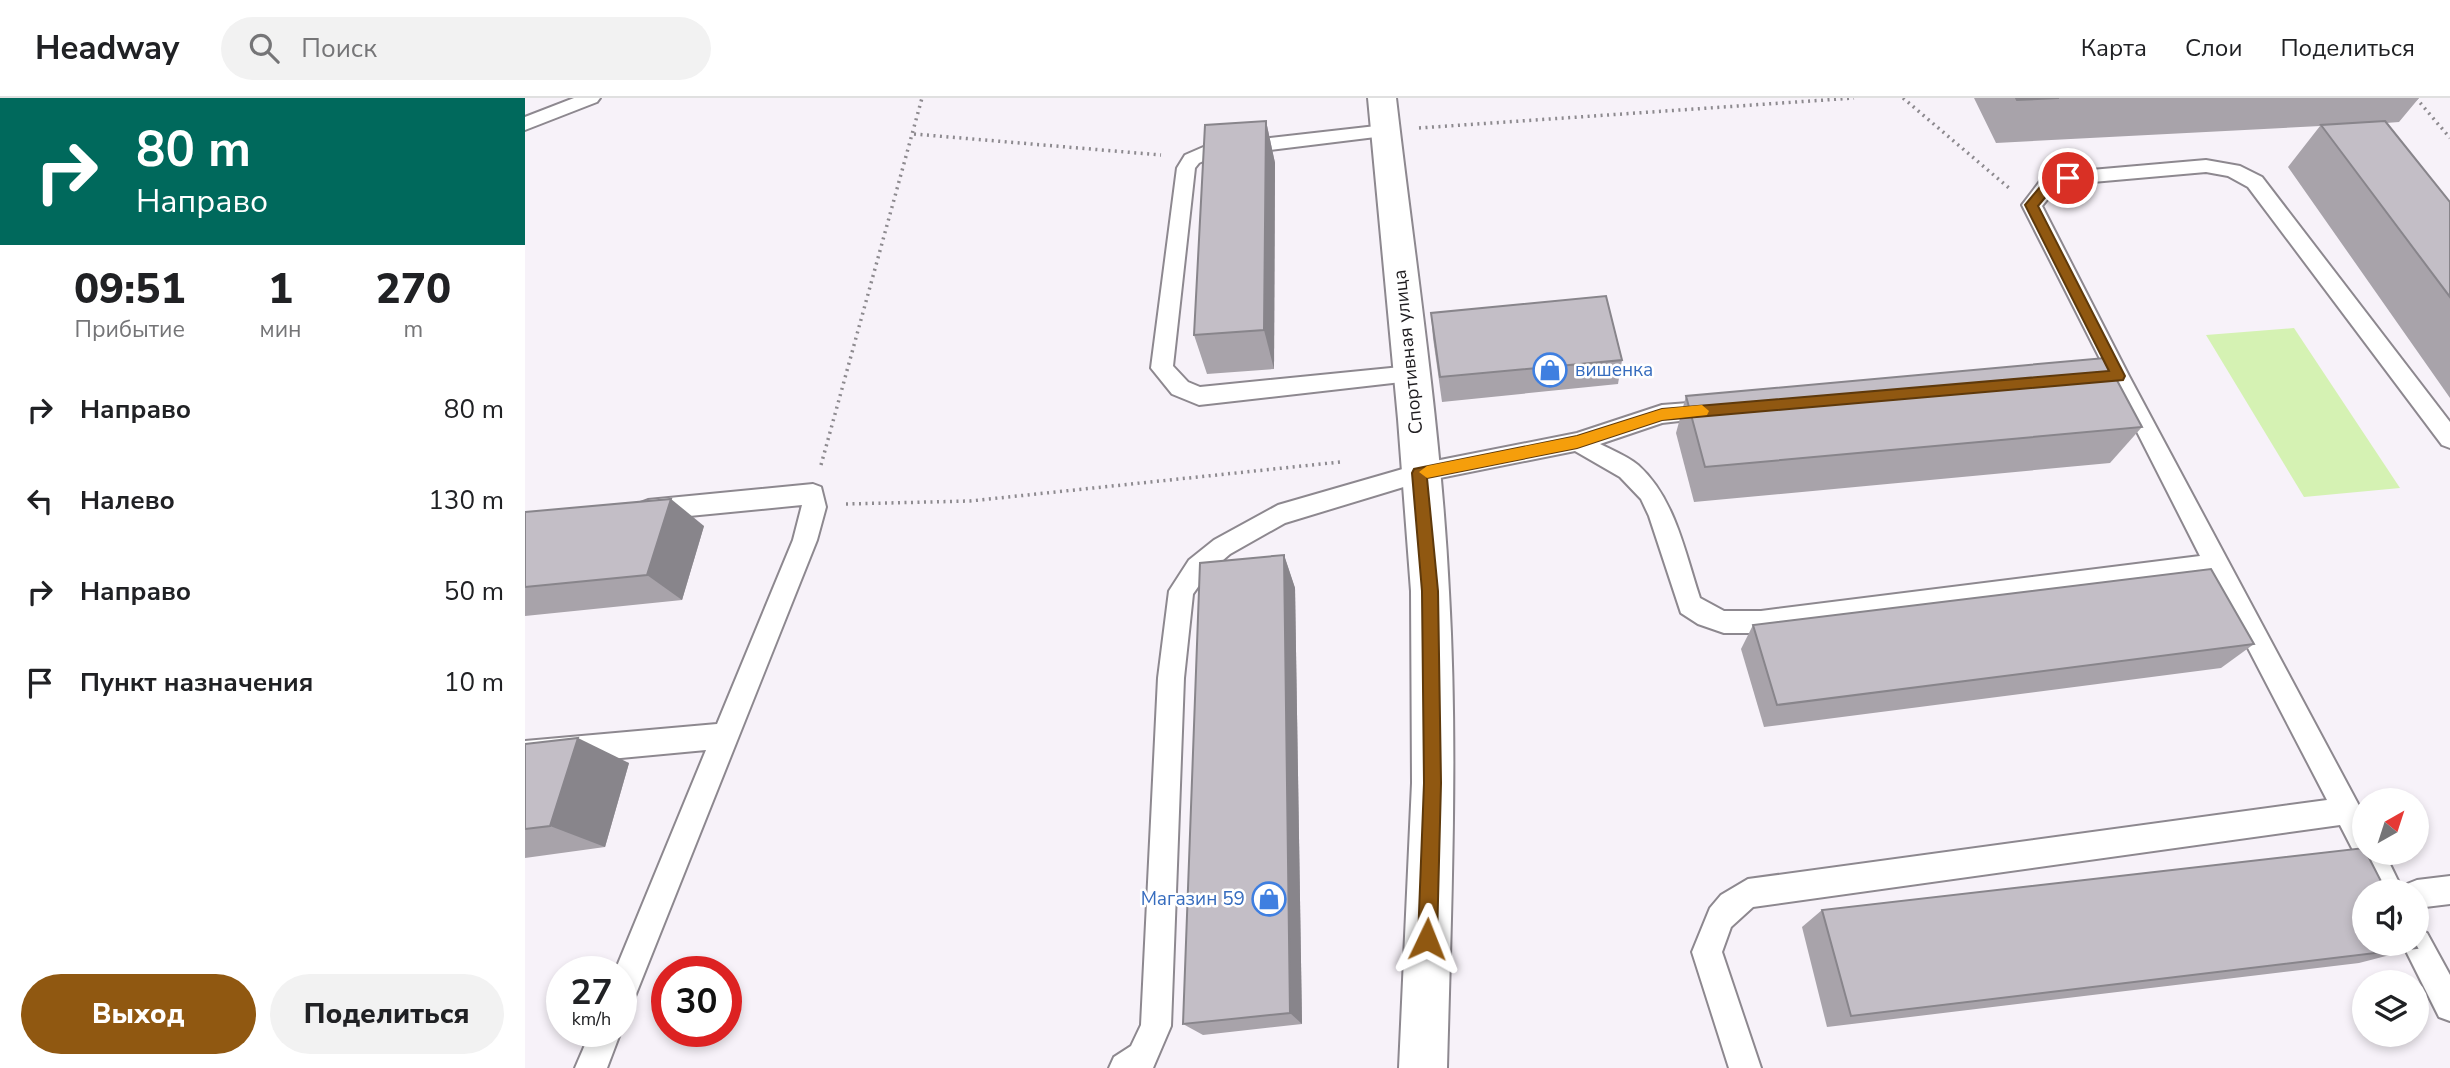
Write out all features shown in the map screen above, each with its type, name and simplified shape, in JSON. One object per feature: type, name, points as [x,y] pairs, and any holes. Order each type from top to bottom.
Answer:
[{"type":"street","name":"Спортивная улица","points":[[1384,114],[1430,591],[1433,783],[1423,1068]]},
{"type":"lane","points":[[525,124],[591,98]]},
{"type":"lane","points":[[1384,114],[1200,154],[1186,167],[1162,368],[1168,378],[1180,388],[1199,396],[1411,374]]},
{"type":"lane","points":[[2352,820],[2118,376],[2032,205],[2048,185],[2068,178],[2206,166],[2233,170],[2255,182],[2450,439]]},
{"type":"lane","points":[[2091,378],[2118,376]]},
{"type":"lane","points":[[1125,1068],[1142,1057],[1156,1026],[1171,678],[1181,591],[1198,567],[1221,547],[1278,515],[1420,473],[1577,442],[1662,414],[1745,407]]},
{"type":"lane","points":[[1577,442],[1628,470],[1649,492],[1665,526],[1690,605],[1707,616],[1724,622],[1761,622],[2218,564]]},
{"type":"lane","points":[[620,513],[813,494],[814,507],[804,540],[727,736],[636,956]]},
{"type":"lane","points":[[525,754],[727,736]]},
{"type":"lane","points":[[1745,1068],[1707,952],[1720,918],[1748,892],[2347,810]]},
{"type":"lane","points":[[2429,893],[2450,890]]},
{"type":"lane","points":[[2424,956],[2450,1006]]},
{"type":"lane","points":[[591,1068],[600,1047]]},
{"type":"path","points":[[922,98],[813,494],[844,504],[970,500],[1350,461]]},
{"type":"path","points":[[1384,114],[1854,98]]},
{"type":"path","points":[[1903,98],[2032,205]]},
{"type":"path","points":[[2416,98],[2450,138]]},
{"type":"path","points":[[914,134],[1109,153],[1200,154]]},
{"type":"green space","points":[[2294,328],[2400,488],[2304,497],[2206,335]]},
{"type":"building","points":[[2016,98],[2059,98],[2017,100]]},
{"type":"building","points":[[1266,121],[1264,330],[1194,335],[1205,125]]},
{"type":"building","points":[[2385,121],[2450,202],[2450,297],[2321,125]]},
{"type":"building","points":[[1606,296],[1622,360],[1440,377],[1431,313]]},
{"type":"building","points":[[2105,358],[2142,427],[1705,467],[1686,396]]},
{"type":"building","points":[[671,499],[647,575],[525,587],[525,512]]},
{"type":"building","points":[[1284,555],[1290,1013],[1183,1024],[1200,563]]},
{"type":"building","points":[[2211,569],[2254,644],[1777,705],[1753,625]]},
{"type":"building","points":[[578,738],[550,826],[525,829],[525,744]]},
{"type":"building","points":[[2352,849],[2352,865],[2373,865],[2380,879],[2352,879],[2352,956],[1851,1016],[1822,910]]},
{"type":"slow traffic","points":[[1427,472],[1577,442],[1662,414],[1702,411]]},
{"type":"place","name":"вишенка","points":[[1550,370]]},
{"type":"place","name":"Магазин 59","points":[[1269,899]]},
{"type":"route","points":[[1427,939],[1433,783],[1430,591],[1420,473],[1577,442],[1662,414],[2118,376],[2032,205],[2048,185],[2068,178]]}]
